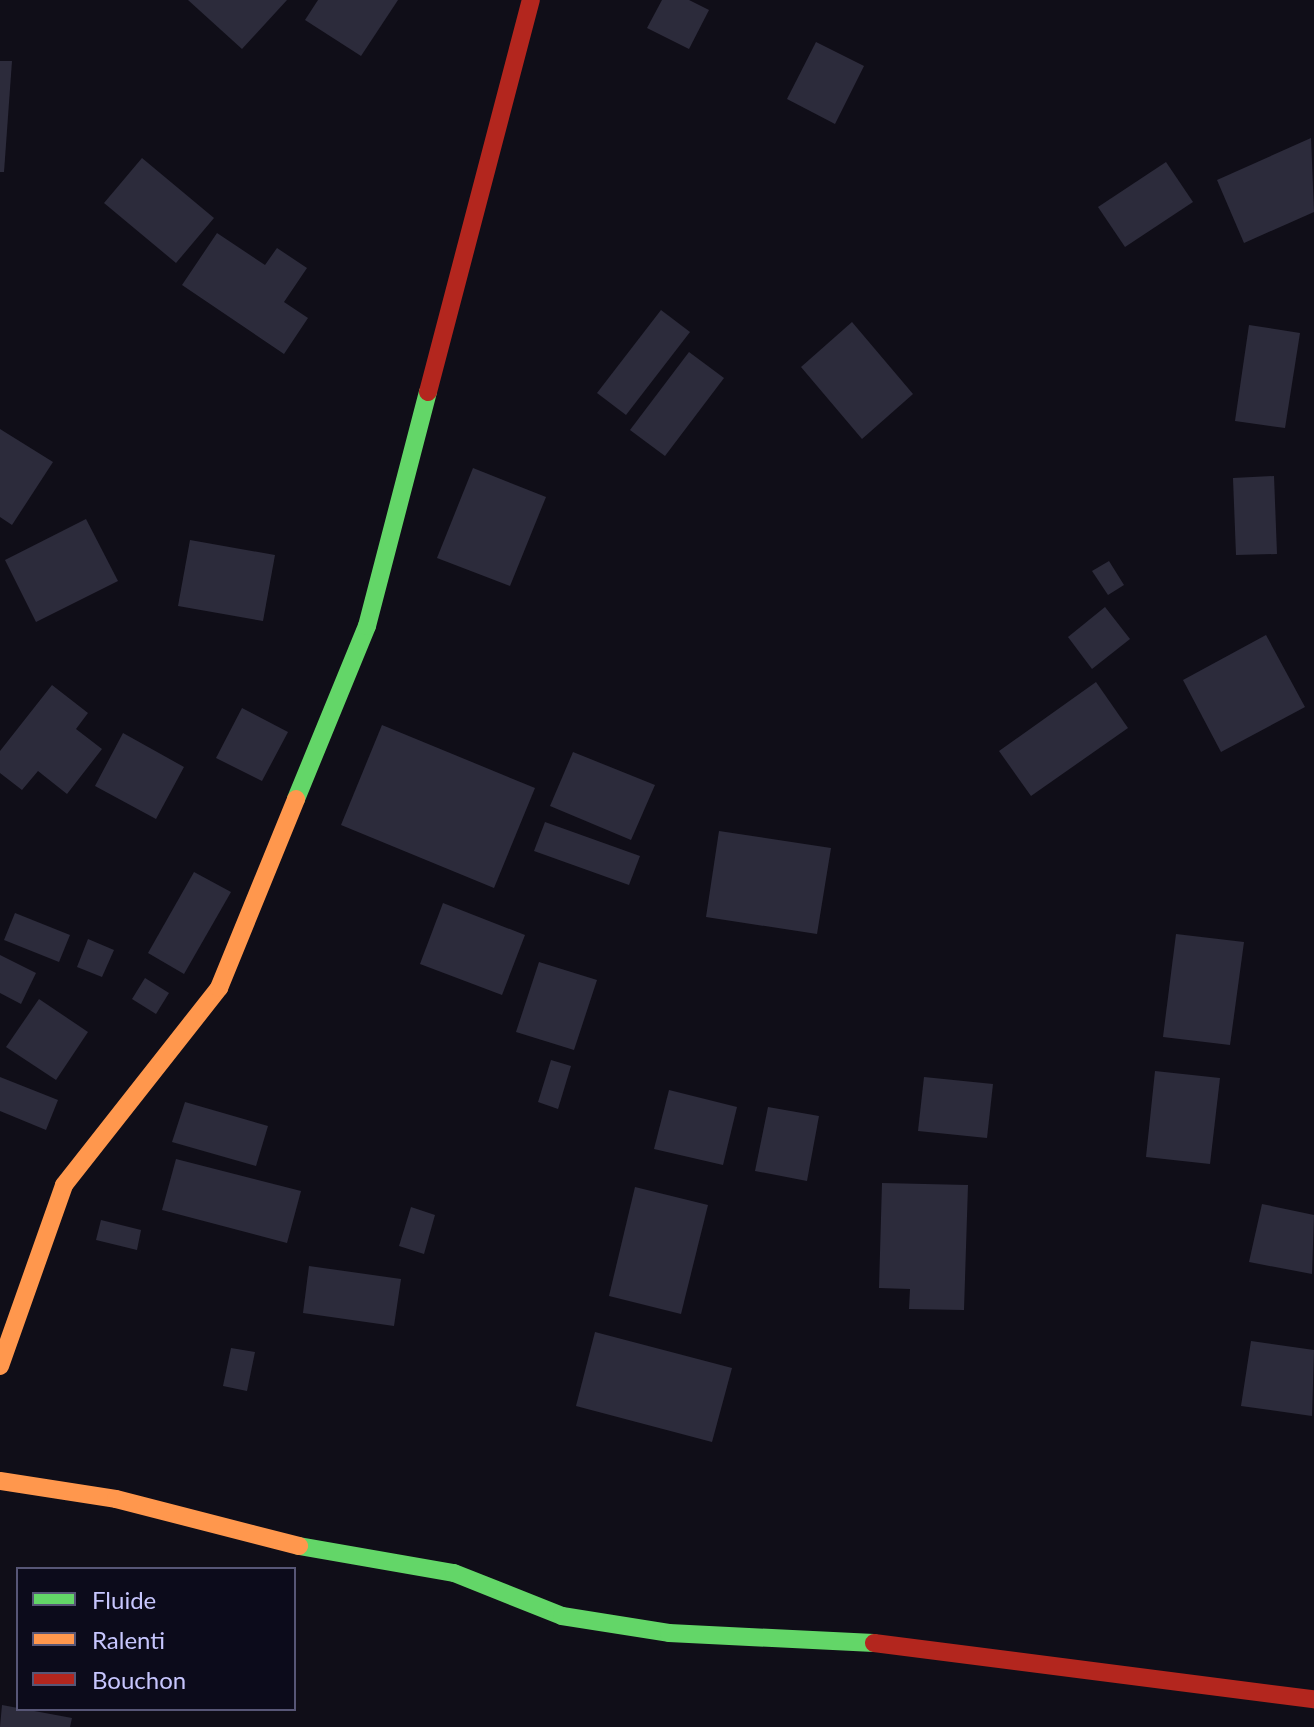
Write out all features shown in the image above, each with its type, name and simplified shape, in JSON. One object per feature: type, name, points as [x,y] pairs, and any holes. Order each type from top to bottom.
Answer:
[{"type":"street","points":[[0,1366],[64,1185],[219,988],[367,626],[531,0]]},
{"type":"street","points":[[0,1481],[116,1499],[323,1552],[454,1573],[562,1616],[669,1633],[898,1644],[1314,1699]]},
{"type":"building","points":[[188,0],[287,0],[242,49]]},
{"type":"building","points":[[318,0],[398,0],[361,56],[305,20]]},
{"type":"building","points":[[662,0],[689,0],[709,10],[689,49],[647,28]]},
{"type":"building","points":[[816,42],[864,66],[835,124],[787,99]]},
{"type":"building","points":[[0,61],[12,61],[4,172],[0,172]]},
{"type":"building","points":[[1311,138],[1314,212],[1244,243],[1217,180]]},
{"type":"building","points":[[142,158],[214,218],[176,263],[104,203]]},
{"type":"building","points":[[1166,162],[1193,202],[1125,247],[1098,207]]},
{"type":"building","points":[[217,233],[265,265],[277,248],[307,268],[284,302],[308,318],[284,354],[182,285]]},
{"type":"building","points":[[661,310],[690,332],[626,415],[597,393]]},
{"type":"building","points":[[852,322],[913,394],[862,439],[801,367]]},
{"type":"building","points":[[1249,325],[1300,333],[1285,428],[1235,421]]},
{"type":"building","points":[[689,352],[724,378],[665,456],[630,430]]},
{"type":"building","points":[[0,429],[53,462],[12,525],[0,517]]},
{"type":"building","points":[[473,468],[546,497],[510,586],[437,558]]},
{"type":"building","points":[[1274,476],[1277,554],[1236,555],[1233,478]]},
{"type":"building","points":[[86,519],[118,581],[36,622],[5,560]]},
{"type":"building","points":[[190,540],[275,555],[263,621],[178,606]]},
{"type":"building","points":[[1109,561],[1124,585],[1108,595],[1092,571]]},
{"type":"building","points":[[1105,607],[1130,639],[1092,669],[1068,637]]},
{"type":"building","points":[[1266,635],[1305,707],[1221,752],[1183,680]]},
{"type":"building","points":[[1096,682],[1128,728],[1031,796],[999,751]]},
{"type":"building","points":[[52,685],[88,713],[76,729],[102,749],[67,794],[38,771],[22,790],[0,773],[0,751]]},
{"type":"building","points":[[242,708],[288,732],[262,781],[216,758]]},
{"type":"building","points":[[382,725],[535,788],[494,888],[341,825]]},
{"type":"building","points":[[123,733],[184,767],[156,819],[95,786]]},
{"type":"building","points":[[573,752],[655,785],[631,840],[550,806]]},
{"type":"building","points":[[545,822],[640,856],[629,885],[534,851]]},
{"type":"building","points":[[719,831],[831,848],[817,934],[706,917]]},
{"type":"building","points":[[194,872],[231,892],[184,974],[148,953]]},
{"type":"building","points":[[443,903],[525,935],[502,995],[420,964]]},
{"type":"building","points":[[15,913],[70,935],[59,962],[4,940]]},
{"type":"building","points":[[1176,934],[1244,942],[1230,1045],[1163,1037]]},
{"type":"building","points":[[88,939],[114,950],[102,977],[77,967]]},
{"type":"building","points":[[0,955],[36,973],[21,1004],[0,993]]},
{"type":"building","points":[[539,962],[597,980],[574,1050],[516,1032]]},
{"type":"building","points":[[145,978],[169,993],[156,1014],[132,999]]},
{"type":"building","points":[[39,999],[88,1032],[56,1080],[6,1047]]},
{"type":"building","points":[[551,1060],[571,1066],[558,1109],[538,1102]]},
{"type":"building","points":[[1155,1071],[1220,1078],[1210,1164],[1146,1157]]},
{"type":"building","points":[[0,1077],[58,1100],[46,1130],[0,1111]]},
{"type":"building","points":[[924,1077],[993,1084],[987,1138],[918,1131]]},
{"type":"building","points":[[669,1090],[737,1107],[723,1165],[654,1149]]},
{"type":"building","points":[[185,1102],[268,1126],[256,1166],[172,1142]]},
{"type":"building","points":[[768,1107],[819,1116],[807,1181],[755,1171]]},
{"type":"building","points":[[176,1159],[301,1191],[287,1243],[162,1210]]},
{"type":"building","points":[[882,1183],[968,1185],[964,1310],[909,1309],[910,1289],[879,1288]]},
{"type":"building","points":[[635,1187],[708,1205],[681,1314],[609,1296]]},
{"type":"building","points":[[1262,1204],[1314,1215],[1312,1274],[1249,1262]]},
{"type":"building","points":[[411,1207],[435,1215],[424,1254],[399,1246]]},
{"type":"building","points":[[101,1220],[141,1230],[137,1250],[96,1240]]},
{"type":"building","points":[[309,1266],[401,1279],[394,1326],[303,1313]]},
{"type":"building","points":[[595,1332],[732,1368],[712,1442],[576,1406]]},
{"type":"building","points":[[1251,1341],[1314,1350],[1312,1416],[1241,1406]]},
{"type":"building","points":[[231,1348],[255,1352],[247,1391],[223,1386]]},
{"type":"building","points":[[2,1705],[16,1708],[16,1711],[72,1718],[70,1727],[0,1727]]},
{"type":"traffic: fast","points":[[296,799],[367,626],[428,392]]},
{"type":"traffic: fast","points":[[299,1546],[454,1573],[562,1616],[669,1633],[874,1643]]},
{"type":"traffic: slow","points":[[0,1366],[64,1185],[219,988],[296,799]]},
{"type":"traffic: slow","points":[[0,1481],[116,1499],[299,1546]]},
{"type":"traffic: jam","points":[[428,392],[531,0]]},
{"type":"traffic: jam","points":[[874,1643],[1314,1699]]}]
